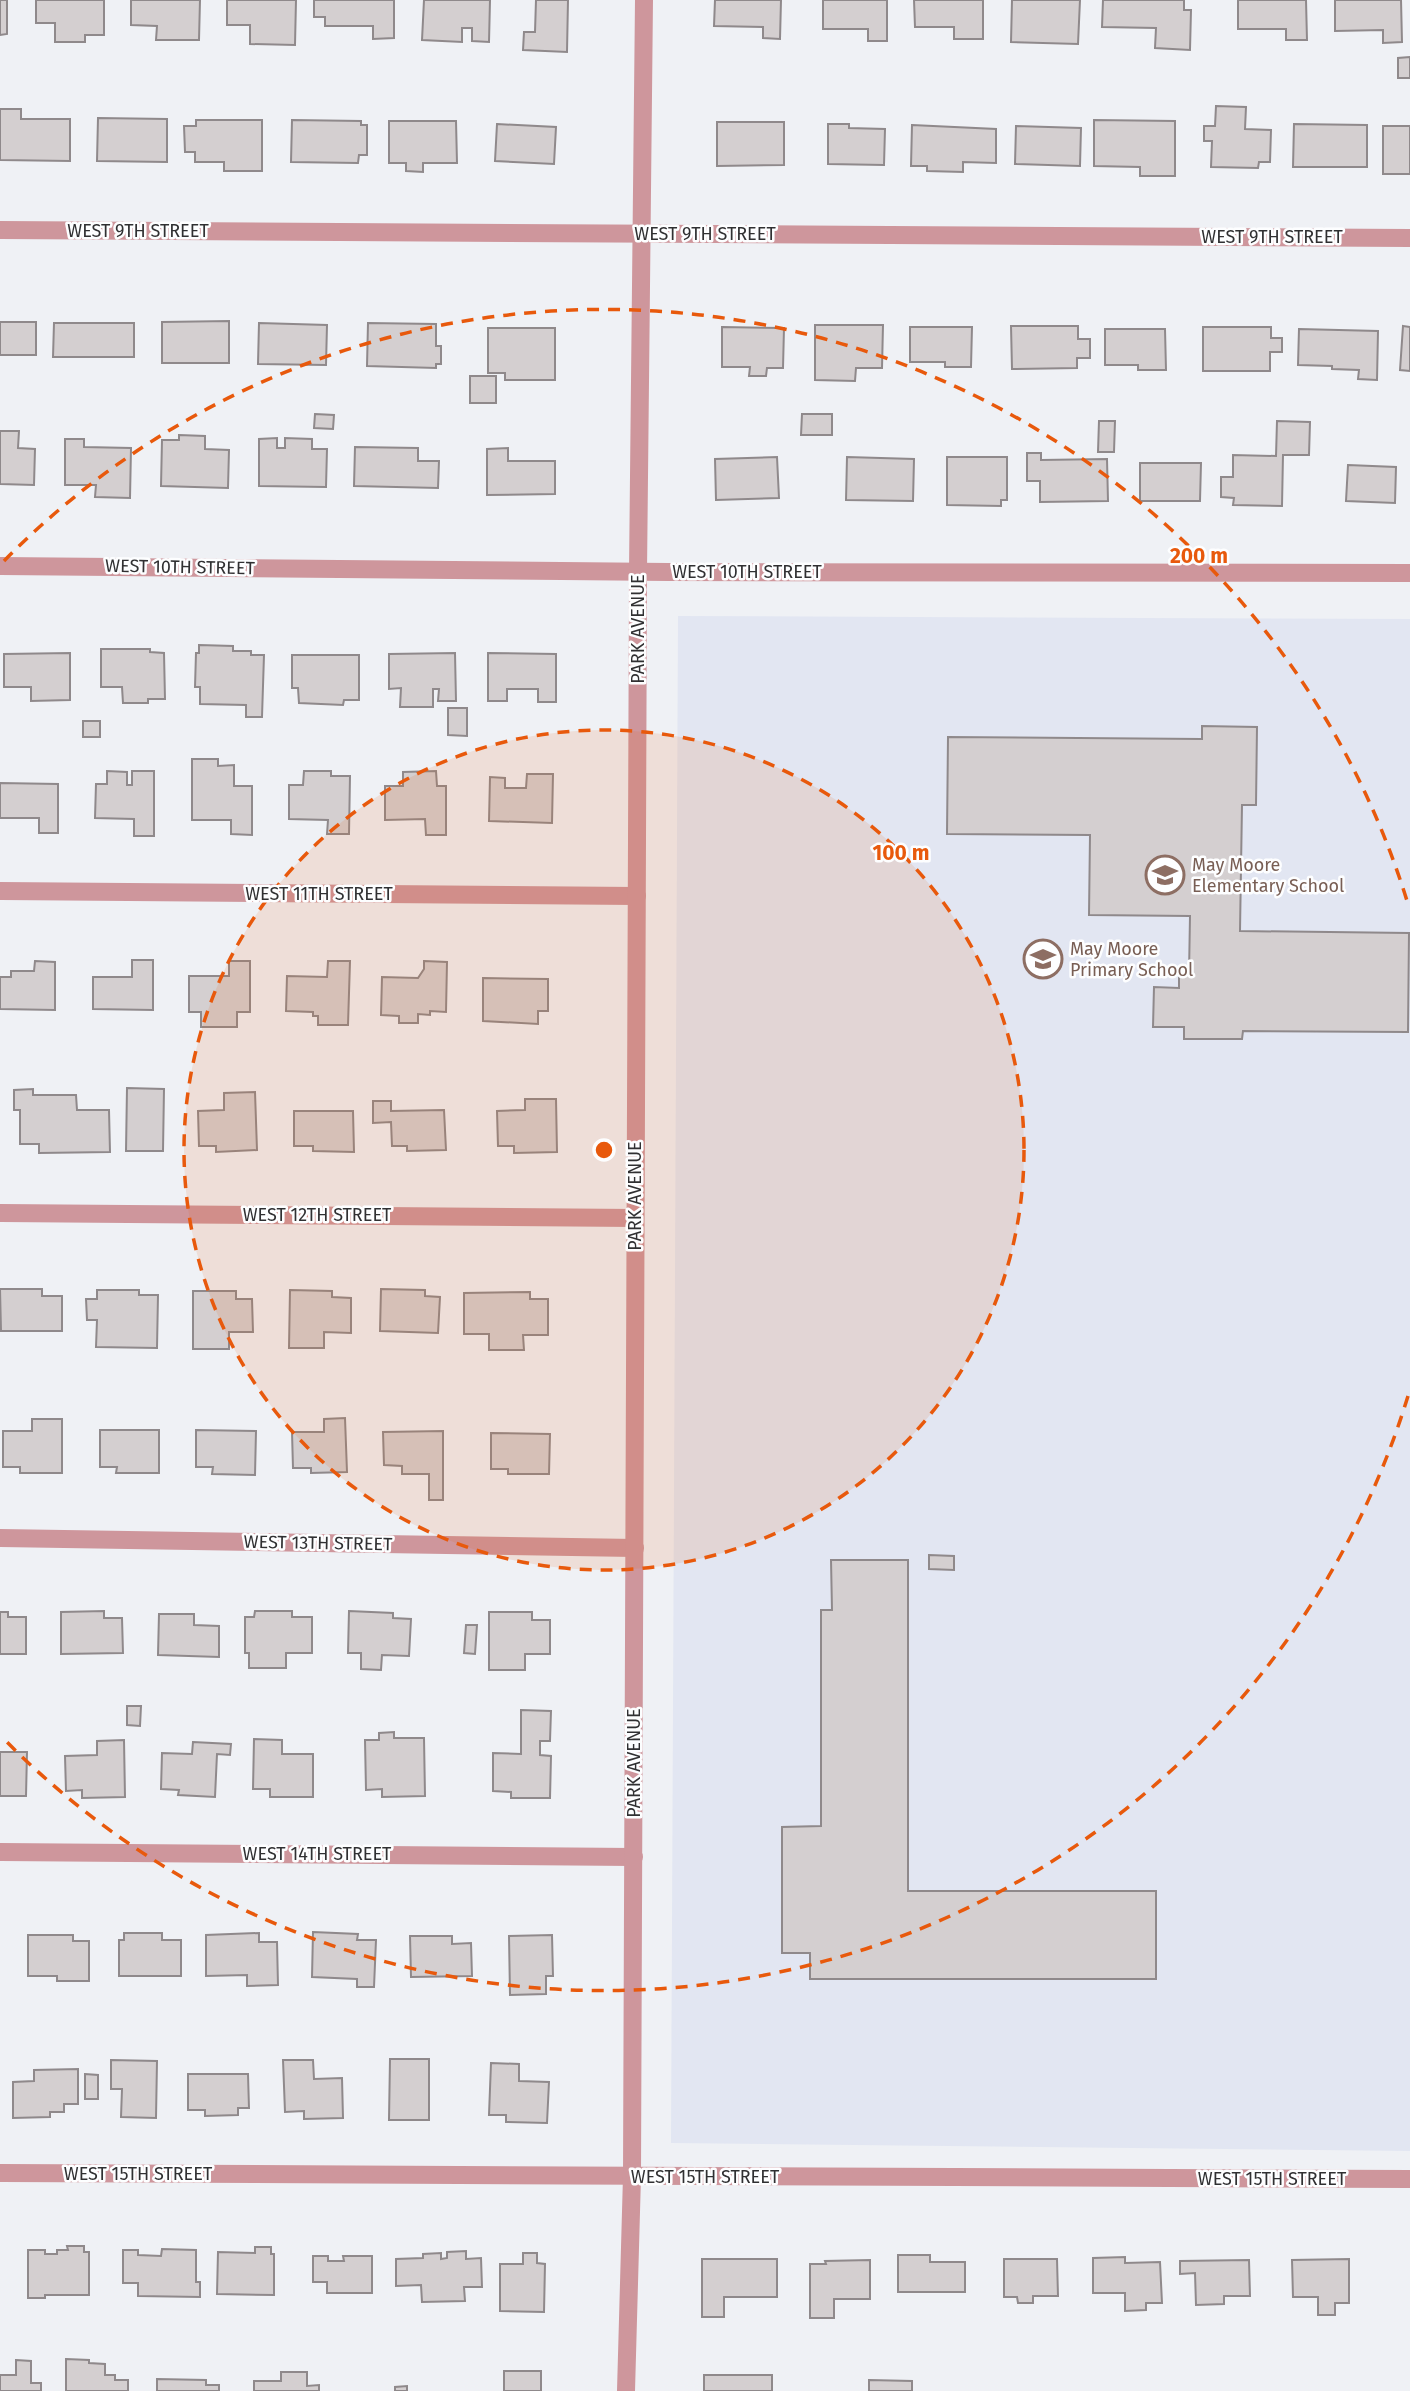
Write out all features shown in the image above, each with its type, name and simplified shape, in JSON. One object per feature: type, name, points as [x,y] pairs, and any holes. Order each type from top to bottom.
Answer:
[{"type":"street","name":"PARK AVENUE","points":[[626,2391],[632,2176],[638,572],[644,0]]},
{"type":"street","name":"WEST 9TH STREET","points":[[0,230],[1410,238]]},
{"type":"street","name":"WEST 10TH STREET","points":[[0,566],[638,572],[1410,573]]},
{"type":"street","name":"WEST 11TH STREET","points":[[0,891],[637,896]]},
{"type":"street","name":"WEST 12TH STREET","points":[[0,1213],[635,1218]]},
{"type":"street","name":"WEST 13TH STREET","points":[[0,1538],[635,1548]]},
{"type":"street","name":"WEST 14TH STREET","points":[[0,1852],[634,1857]]},
{"type":"street","name":"WEST 15TH STREET","points":[[0,2173],[1410,2179]]},
{"type":"shaded area","points":[[678,616],[1410,619],[1410,2151],[671,2143]]},
{"type":"building","points":[[0,0],[7,0],[7,34],[0,35]]},
{"type":"building","points":[[36,0],[104,0],[104,35],[85,35],[85,42],[55,42],[55,23],[36,23]]},
{"type":"building","points":[[131,0],[200,0],[199,40],[156,40],[157,26],[131,25]]},
{"type":"building","points":[[227,0],[296,0],[295,45],[250,44],[250,25],[227,25]]},
{"type":"building","points":[[314,0],[394,0],[394,38],[373,39],[373,26],[325,26],[325,17],[314,17]]},
{"type":"building","points":[[424,0],[490,0],[489,42],[472,41],[472,28],[462,28],[462,42],[422,40]]},
{"type":"building","points":[[536,0],[568,0],[567,52],[523,50],[524,32],[535,32]]},
{"type":"building","points":[[715,0],[781,0],[780,39],[763,38],[763,27],[714,26]]},
{"type":"building","points":[[823,0],[887,0],[887,41],[868,41],[868,29],[823,29]]},
{"type":"building","points":[[914,0],[983,0],[983,39],[954,39],[954,27],[915,27]]},
{"type":"building","points":[[1012,0],[1080,0],[1078,44],[1011,42]]},
{"type":"building","points":[[1103,0],[1184,0],[1184,10],[1191,10],[1190,50],[1155,48],[1156,28],[1102,27]]},
{"type":"building","points":[[1238,0],[1306,0],[1307,40],[1286,40],[1286,29],[1238,29]]},
{"type":"building","points":[[1335,0],[1401,0],[1402,42],[1383,43],[1383,30],[1335,31]]},
{"type":"building","points":[[1410,57],[1410,78],[1398,78],[1398,58]]},
{"type":"building","points":[[1216,106],[1246,107],[1245,129],[1271,130],[1270,162],[1259,162],[1258,168],[1211,167],[1212,141],[1204,141],[1204,126],[1215,126]]},
{"type":"building","points":[[0,109],[21,109],[21,119],[70,119],[70,161],[0,160]]},
{"type":"building","points":[[98,118],[167,119],[167,162],[97,161]]},
{"type":"building","points":[[196,120],[262,120],[262,171],[224,171],[224,162],[195,162],[195,152],[185,152],[184,126],[196,126]]},
{"type":"building","points":[[292,120],[361,121],[361,125],[367,125],[367,155],[359,155],[358,163],[291,162]]},
{"type":"building","points":[[1094,120],[1175,121],[1175,176],[1140,176],[1140,167],[1094,166]]},
{"type":"building","points":[[389,121],[456,121],[457,163],[423,163],[423,172],[406,171],[406,163],[389,163]]},
{"type":"building","points":[[717,122],[784,122],[784,165],[717,166]]},
{"type":"building","points":[[497,124],[556,127],[554,164],[495,161]]},
{"type":"building","points":[[828,124],[849,124],[849,128],[885,129],[884,165],[828,164]]},
{"type":"building","points":[[1294,124],[1367,125],[1367,167],[1293,167]]},
{"type":"building","points":[[912,125],[996,129],[996,163],[963,162],[963,172],[927,171],[927,166],[911,166]]},
{"type":"building","points":[[1016,126],[1081,128],[1080,166],[1015,164]]},
{"type":"building","points":[[1383,126],[1410,126],[1410,174],[1383,174]]},
{"type":"building","points":[[229,321],[229,363],[162,363],[162,322]]},
{"type":"building","points":[[0,322],[36,322],[36,355],[0,355]]},
{"type":"building","points":[[54,323],[134,323],[134,357],[53,357]]},
{"type":"building","points":[[259,323],[327,325],[326,365],[258,364]]},
{"type":"building","points":[[368,323],[436,324],[436,346],[441,346],[441,364],[436,364],[436,368],[367,366]]},
{"type":"building","points":[[815,325],[883,325],[882,368],[856,368],[855,381],[815,380]]},
{"type":"building","points":[[1011,326],[1078,326],[1078,339],[1090,339],[1090,358],[1077,358],[1077,368],[1012,369]]},
{"type":"building","points":[[1403,326],[1410,327],[1410,371],[1400,370]]},
{"type":"building","points":[[722,327],[784,328],[783,368],[767,368],[766,376],[749,376],[750,367],[722,367]]},
{"type":"building","points":[[910,327],[972,327],[971,367],[945,367],[945,362],[910,362]]},
{"type":"building","points":[[1203,327],[1271,327],[1271,338],[1282,338],[1282,352],[1270,352],[1270,371],[1203,371]]},
{"type":"building","points":[[488,328],[555,328],[555,380],[505,380],[505,373],[488,373]]},
{"type":"building","points":[[1105,329],[1165,329],[1166,370],[1138,370],[1138,365],[1105,365]]},
{"type":"building","points":[[1299,329],[1378,331],[1377,380],[1358,379],[1359,370],[1298,365]]},
{"type":"building","points":[[470,376],[496,376],[496,403],[470,403]]},
{"type":"building","points":[[315,414],[334,415],[333,429],[314,428]]},
{"type":"building","points":[[802,414],[832,414],[832,435],[801,435]]},
{"type":"building","points":[[1099,421],[1115,421],[1114,452],[1098,452]]},
{"type":"building","points":[[1277,421],[1310,422],[1309,455],[1283,455],[1282,506],[1233,505],[1234,498],[1221,497],[1221,477],[1233,477],[1233,455],[1276,456]]},
{"type":"building","points":[[0,431],[19,431],[18,448],[35,449],[34,485],[0,484]]},
{"type":"building","points":[[179,435],[205,436],[205,449],[229,450],[228,488],[161,486],[162,440],[179,440]]},
{"type":"building","points":[[277,438],[277,448],[285,448],[285,438],[312,439],[312,449],[327,449],[326,487],[259,486],[259,439]]},
{"type":"building","points":[[65,439],[84,439],[84,447],[131,448],[130,498],[95,497],[96,485],[65,485]]},
{"type":"building","points":[[355,447],[418,448],[418,461],[439,461],[438,488],[354,486]]},
{"type":"building","points":[[508,448],[508,461],[555,461],[555,494],[487,495],[487,449]]},
{"type":"building","points":[[1027,453],[1041,453],[1041,460],[1107,459],[1108,501],[1040,502],[1040,481],[1027,481]]},
{"type":"building","points":[[777,457],[779,498],[716,500],[715,459]]},
{"type":"building","points":[[847,457],[914,459],[913,501],[846,500]]},
{"type":"building","points":[[947,457],[1007,457],[1007,500],[1001,500],[1001,506],[947,505]]},
{"type":"building","points":[[1140,463],[1201,463],[1200,501],[1140,501]]},
{"type":"building","points":[[1348,465],[1396,467],[1395,503],[1346,501]]},
{"type":"building","points":[[199,645],[233,646],[233,651],[251,651],[251,655],[264,655],[262,717],[246,717],[246,705],[200,704],[200,687],[195,687],[196,653],[199,653]]},
{"type":"building","points":[[101,649],[150,649],[150,652],[164,653],[165,699],[148,699],[148,703],[123,703],[122,687],[101,687]]},
{"type":"building","points":[[70,653],[70,700],[31,701],[31,687],[4,687],[4,654]]},
{"type":"building","points":[[455,653],[456,701],[438,701],[439,689],[433,689],[433,707],[400,707],[401,688],[389,689],[389,654]]},
{"type":"building","points":[[488,653],[556,654],[556,702],[538,702],[538,689],[507,689],[507,701],[488,701]]},
{"type":"building","points":[[292,655],[359,655],[359,700],[344,700],[343,705],[299,703],[298,688],[292,688]]},
{"type":"building","points":[[448,708],[467,708],[467,736],[448,735]]},
{"type":"building","points":[[83,721],[100,721],[100,737],[83,737]]},
{"type":"building","name":"May Moore Elementary School","points":[[1202,726],[1257,727],[1256,805],[1242,805],[1240,931],[1409,933],[1408,1032],[1243,1031],[1242,1039],[1184,1039],[1184,1027],[1153,1027],[1154,987],[1179,988],[1179,974],[1189,974],[1190,916],[1089,915],[1090,835],[947,834],[948,737],[1202,739]]},
{"type":"building","points":[[192,759],[218,759],[218,766],[234,765],[234,786],[252,786],[252,835],[231,834],[231,820],[192,820]]},
{"type":"building","points":[[107,771],[127,772],[127,785],[132,785],[132,771],[154,771],[154,836],[134,836],[134,819],[95,818],[96,784],[107,784]]},
{"type":"building","points":[[304,771],[331,771],[331,776],[350,776],[349,834],[327,834],[328,820],[289,819],[289,785],[303,785]]},
{"type":"building","points":[[436,771],[437,786],[446,786],[446,835],[426,835],[425,819],[385,820],[385,786],[403,786],[403,772]]},
{"type":"building","points":[[527,774],[553,774],[552,823],[489,821],[490,777],[505,778],[505,788],[526,788]]},
{"type":"building","points":[[0,783],[58,784],[58,833],[39,833],[39,818],[0,818]]},
{"type":"building","points":[[132,960],[153,960],[153,1010],[93,1009],[93,977],[132,977]]},
{"type":"building","points":[[35,961],[55,962],[55,1010],[0,1009],[0,977],[11,977],[11,971],[34,971]]},
{"type":"building","points":[[229,961],[250,961],[250,1012],[237,1012],[237,1027],[201,1027],[201,1012],[189,1012],[189,976],[229,976]]},
{"type":"building","points":[[328,961],[350,961],[348,1025],[318,1025],[318,1016],[313,1016],[313,1012],[286,1011],[287,976],[327,977]]},
{"type":"building","points":[[424,961],[447,962],[446,1012],[430,1011],[430,1015],[418,1014],[418,1023],[399,1023],[399,1016],[381,1015],[382,977],[418,978],[424,969]]},
{"type":"building","points":[[483,978],[548,979],[548,1011],[538,1011],[538,1024],[483,1021]]},
{"type":"building","points":[[127,1088],[164,1089],[163,1151],[126,1151]]},
{"type":"building","points":[[33,1089],[33,1095],[76,1095],[77,1110],[109,1110],[110,1152],[39,1153],[39,1144],[20,1144],[20,1110],[14,1110],[14,1090]]},
{"type":"building","points":[[255,1092],[257,1150],[216,1152],[216,1146],[199,1146],[198,1111],[224,1110],[224,1093]]},
{"type":"building","points":[[525,1099],[556,1099],[557,1152],[514,1153],[514,1146],[498,1146],[497,1111],[525,1110]]},
{"type":"building","points":[[373,1101],[391,1101],[391,1111],[444,1110],[446,1150],[407,1151],[407,1146],[392,1146],[391,1122],[373,1123]]},
{"type":"building","points":[[294,1111],[353,1111],[354,1152],[313,1151],[313,1146],[294,1146]]},
{"type":"building","points":[[0,1289],[42,1289],[42,1296],[62,1296],[62,1331],[1,1331]]},
{"type":"building","points":[[381,1289],[425,1290],[425,1296],[440,1297],[438,1333],[380,1331]]},
{"type":"building","points":[[97,1290],[139,1290],[139,1295],[158,1295],[157,1348],[96,1347],[97,1320],[87,1320],[86,1299],[97,1299]]},
{"type":"building","points":[[290,1290],[332,1291],[332,1297],[351,1298],[351,1333],[324,1332],[324,1348],[289,1348]]},
{"type":"building","points":[[193,1291],[236,1291],[236,1299],[252,1299],[253,1332],[229,1332],[229,1349],[193,1349]]},
{"type":"building","points":[[530,1292],[530,1299],[548,1299],[548,1335],[523,1335],[524,1350],[489,1350],[489,1334],[464,1334],[464,1293]]},
{"type":"building","points":[[345,1418],[347,1472],[311,1473],[311,1468],[293,1468],[292,1432],[324,1432],[324,1419]]},
{"type":"building","points":[[32,1419],[62,1419],[62,1473],[20,1473],[20,1467],[3,1467],[3,1431],[32,1431]]},
{"type":"building","points":[[100,1430],[159,1430],[159,1473],[116,1473],[117,1467],[100,1467]]},
{"type":"building","points":[[196,1430],[256,1431],[255,1475],[212,1474],[213,1467],[196,1467]]},
{"type":"building","points":[[443,1431],[443,1500],[429,1500],[429,1474],[402,1474],[402,1466],[384,1465],[383,1432]]},
{"type":"building","points":[[491,1433],[550,1434],[549,1474],[508,1474],[508,1469],[491,1469]]},
{"type":"building","points":[[929,1555],[954,1556],[954,1570],[929,1569]]},
{"type":"building","points":[[831,1560],[908,1560],[908,1891],[1156,1891],[1156,1979],[810,1979],[810,1953],[782,1953],[782,1827],[821,1826],[821,1610],[832,1610]]},
{"type":"building","points":[[104,1611],[104,1618],[122,1618],[123,1653],[61,1654],[61,1612]]},
{"type":"building","points":[[255,1611],[292,1611],[292,1617],[312,1617],[312,1653],[286,1653],[286,1668],[249,1668],[249,1653],[245,1653],[245,1617],[254,1617]]},
{"type":"building","points":[[349,1611],[393,1613],[393,1618],[411,1619],[409,1656],[382,1655],[381,1670],[361,1669],[361,1653],[348,1653]]},
{"type":"building","points":[[0,1612],[8,1612],[8,1617],[26,1617],[26,1654],[0,1654]]},
{"type":"building","points":[[489,1612],[532,1612],[532,1620],[550,1620],[550,1654],[525,1654],[525,1670],[489,1670]]},
{"type":"building","points":[[159,1614],[194,1614],[194,1625],[219,1626],[219,1657],[158,1655]]},
{"type":"building","points":[[466,1625],[477,1625],[475,1654],[464,1653]]},
{"type":"building","points":[[127,1706],[141,1706],[140,1726],[127,1725]]},
{"type":"building","points":[[521,1710],[551,1711],[550,1741],[540,1741],[540,1755],[551,1756],[550,1798],[511,1798],[511,1792],[493,1791],[493,1753],[521,1754]]},
{"type":"building","points":[[394,1732],[394,1738],[424,1738],[425,1796],[382,1797],[382,1789],[366,1790],[365,1740],[379,1740],[379,1733]]},
{"type":"building","points":[[254,1739],[282,1740],[282,1754],[313,1754],[313,1797],[270,1797],[270,1789],[253,1789]]},
{"type":"building","points":[[124,1740],[125,1797],[82,1798],[82,1790],[66,1791],[65,1756],[97,1755],[97,1741]]},
{"type":"building","points":[[193,1742],[231,1744],[230,1755],[217,1754],[215,1797],[178,1795],[179,1790],[161,1789],[162,1753],[192,1754]]},
{"type":"building","points":[[0,1752],[27,1752],[26,1796],[0,1796]]},
{"type":"building","points":[[313,1932],[358,1934],[357,1940],[376,1940],[374,1987],[357,1987],[357,1979],[312,1977]]},
{"type":"building","points":[[124,1933],[162,1933],[162,1940],[181,1940],[181,1976],[119,1976],[119,1940],[124,1940]]},
{"type":"building","points":[[259,1933],[259,1942],[277,1942],[278,1985],[247,1986],[247,1975],[206,1976],[206,1935]]},
{"type":"building","points":[[28,1935],[73,1935],[73,1941],[89,1941],[89,1981],[57,1981],[57,1976],[28,1976]]},
{"type":"building","points":[[552,1935],[553,1976],[546,1976],[546,1994],[510,1995],[509,1936]]},
{"type":"building","points":[[410,1936],[452,1936],[452,1944],[471,1943],[472,1976],[411,1977]]},
{"type":"building","points":[[390,2059],[429,2059],[429,2120],[389,2120]]},
{"type":"building","points":[[111,2060],[157,2061],[156,2118],[121,2117],[122,2089],[111,2089]]},
{"type":"building","points":[[283,2060],[313,2060],[314,2079],[342,2078],[343,2118],[304,2119],[304,2111],[285,2112]]},
{"type":"building","points":[[491,2063],[519,2064],[519,2081],[549,2082],[547,2123],[506,2122],[506,2115],[489,2115]]},
{"type":"building","points":[[78,2069],[78,2104],[64,2104],[64,2112],[50,2112],[50,2117],[13,2118],[13,2082],[34,2081],[34,2070]]},
{"type":"building","points":[[85,2074],[98,2075],[98,2099],[85,2099]]},
{"type":"building","points":[[188,2074],[248,2074],[249,2108],[238,2108],[238,2115],[205,2116],[205,2110],[188,2110]]},
{"type":"building","points":[[67,2246],[84,2246],[84,2252],[89,2252],[89,2295],[45,2295],[45,2298],[28,2298],[28,2250],[45,2250],[45,2254],[57,2254],[57,2250],[68,2250]]},
{"type":"building","points":[[255,2247],[271,2247],[271,2254],[274,2254],[274,2295],[217,2294],[218,2252],[255,2253]]},
{"type":"building","points":[[162,2249],[196,2250],[196,2282],[200,2282],[200,2297],[138,2296],[138,2283],[123,2283],[123,2250],[138,2250],[138,2255],[161,2256]]},
{"type":"building","points":[[466,2251],[466,2259],[481,2258],[482,2287],[464,2287],[465,2301],[422,2302],[421,2285],[396,2286],[396,2259],[423,2258],[423,2254],[441,2253],[441,2259],[447,2258],[447,2252]]},
{"type":"building","points":[[523,2253],[537,2253],[537,2263],[545,2264],[544,2312],[500,2311],[500,2264],[523,2264]]},
{"type":"building","points":[[898,2255],[930,2255],[930,2262],[965,2262],[965,2292],[898,2292]]},
{"type":"building","points":[[313,2256],[328,2256],[328,2261],[344,2261],[343,2256],[372,2256],[372,2293],[327,2293],[327,2282],[313,2282]]},
{"type":"building","points":[[1125,2257],[1125,2263],[1160,2262],[1162,2303],[1146,2303],[1146,2310],[1125,2311],[1125,2293],[1093,2293],[1093,2258]]},
{"type":"building","points":[[702,2259],[777,2259],[777,2297],[724,2297],[724,2317],[702,2317]]},
{"type":"building","points":[[1004,2259],[1057,2259],[1058,2296],[1033,2296],[1033,2303],[1018,2303],[1017,2297],[1004,2297]]},
{"type":"building","points":[[1349,2259],[1349,2303],[1335,2303],[1335,2315],[1318,2315],[1318,2297],[1293,2297],[1292,2260]]},
{"type":"building","points":[[870,2260],[870,2299],[834,2299],[834,2318],[810,2318],[810,2264]]},
{"type":"building","points":[[1249,2260],[1250,2296],[1224,2296],[1224,2304],[1196,2305],[1195,2273],[1180,2274],[1180,2261]]},
{"type":"building","points":[[66,2359],[105,2364],[105,2375],[115,2375],[115,2380],[128,2380],[128,2391],[66,2391]]},
{"type":"building","points":[[16,2360],[31,2361],[31,2383],[41,2383],[41,2391],[0,2391],[0,2375],[16,2375]]},
{"type":"building","points":[[504,2371],[541,2371],[541,2391],[504,2391]]},
{"type":"building","points":[[281,2372],[307,2372],[307,2386],[319,2385],[319,2391],[254,2391],[254,2381],[281,2381]]},
{"type":"building","points":[[704,2375],[772,2375],[772,2391],[704,2391]]},
{"type":"building","points":[[157,2379],[206,2380],[206,2385],[219,2385],[219,2391],[157,2391]]},
{"type":"building","points":[[869,2380],[912,2381],[912,2391],[869,2391]]},
{"type":"building","points":[[407,2386],[407,2391],[395,2391],[395,2387]]},
{"type":"place","name":"May Moore Elementary School","points":[[1165,875]]},
{"type":"place","name":"May Moore Primary School","points":[[1043,959]]}]
